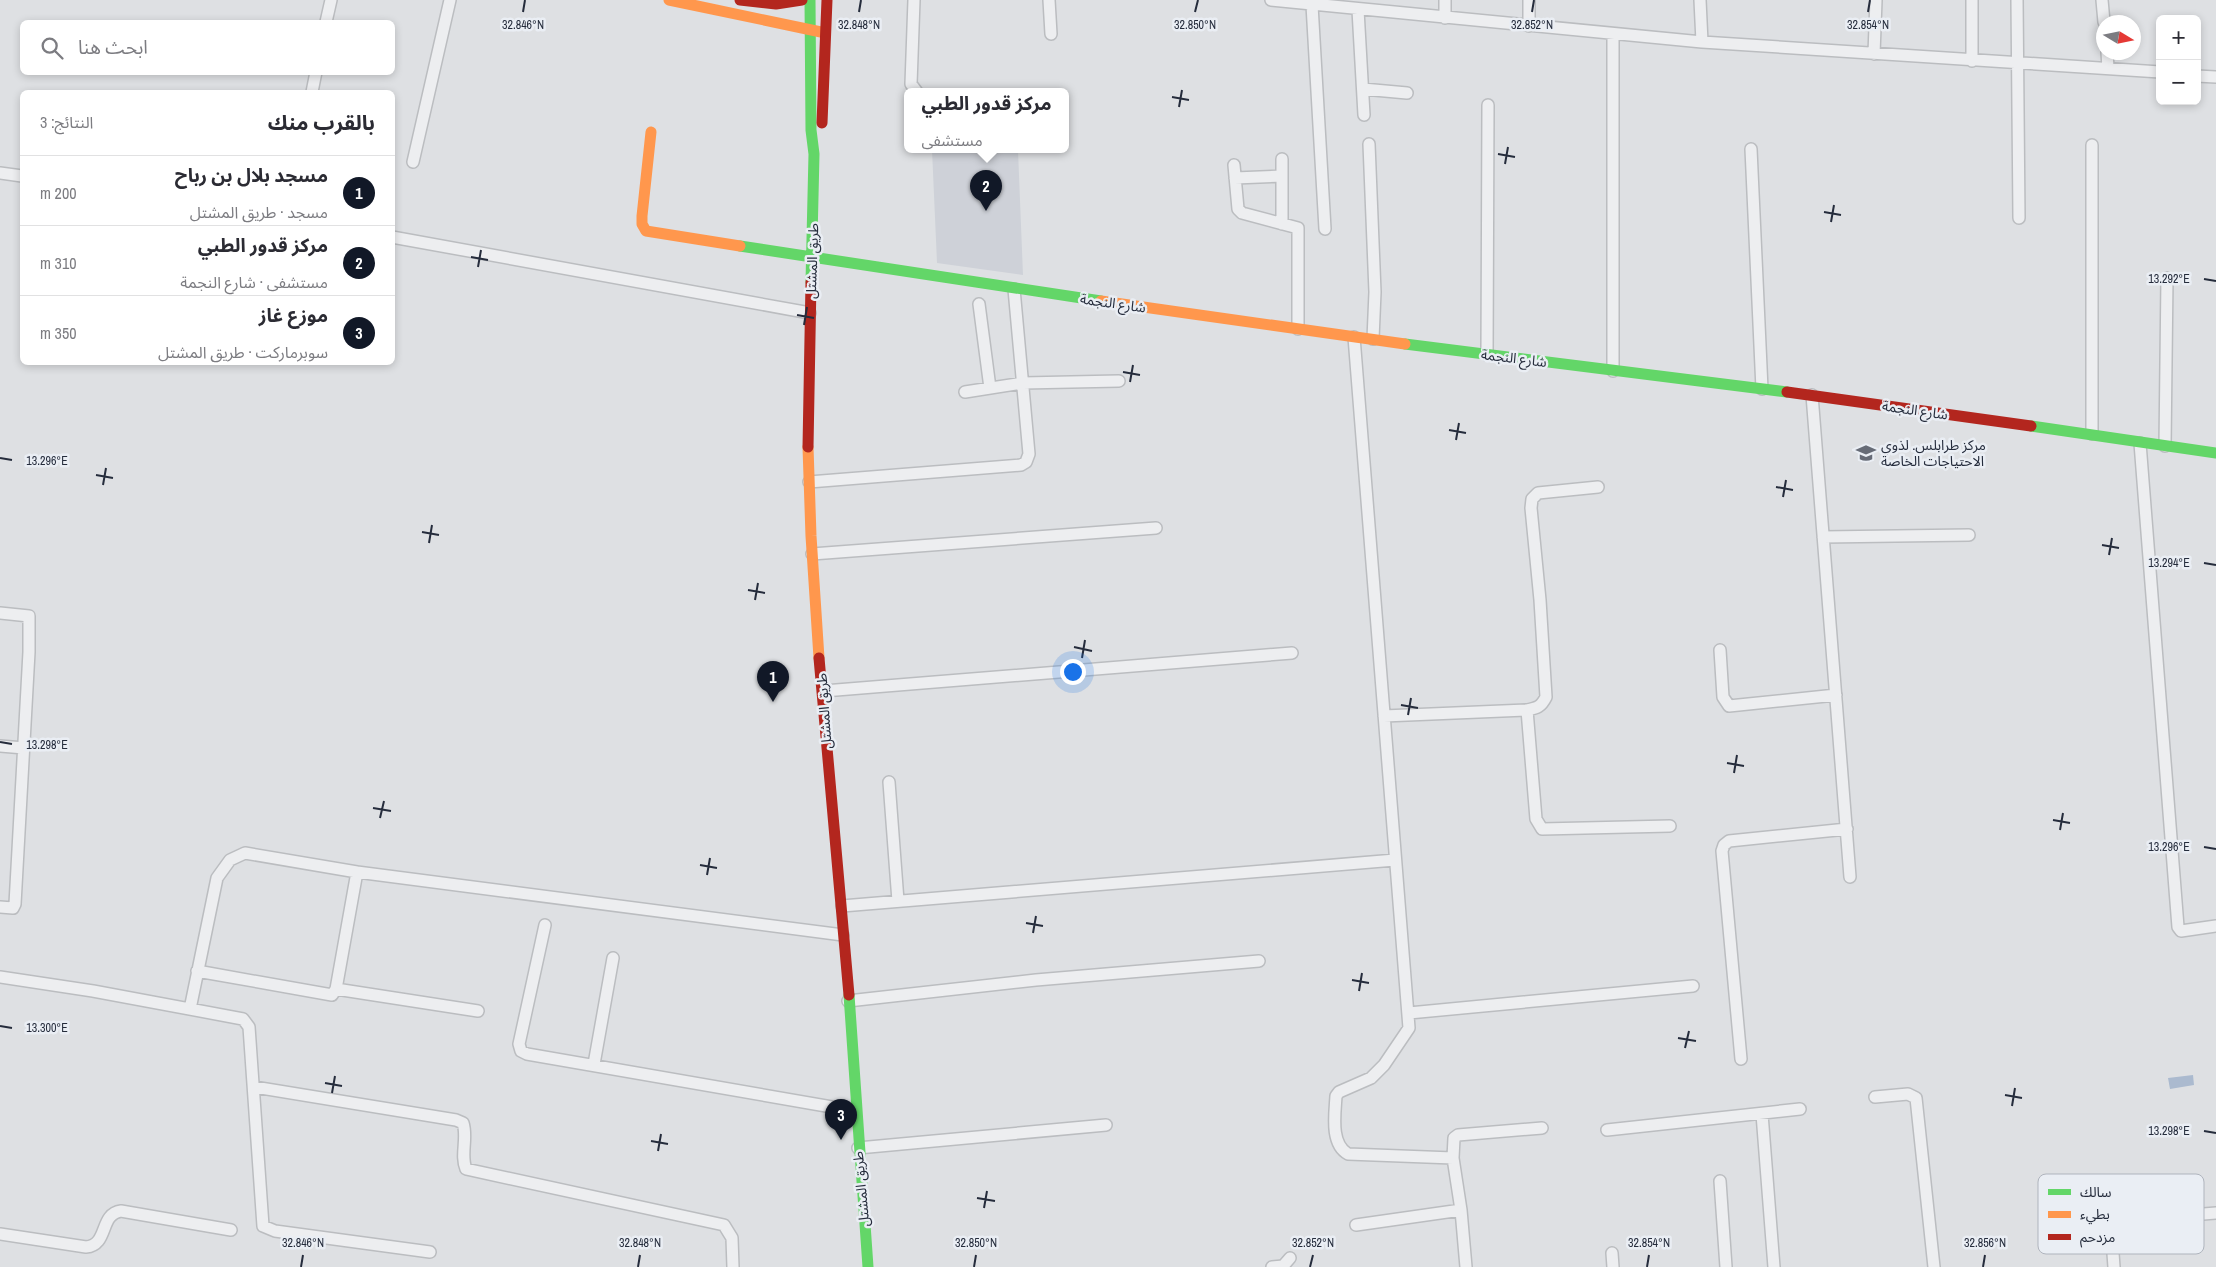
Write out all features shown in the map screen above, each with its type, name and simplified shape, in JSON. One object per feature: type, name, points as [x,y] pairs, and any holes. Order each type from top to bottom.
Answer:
[{"type":"street","points":[[326,20],[331,0]]},
{"type":"street","points":[[413,162],[450,0]]},
{"type":"street","points":[[669,0],[826,33]]},
{"type":"street","points":[[740,0],[776,4],[802,0]]},
{"type":"street","name":"طريق المشتل","points":[[810,0],[811,130],[814,154],[810,312],[809,482],[812,554],[824,691],[827,756],[842,906],[855,1111],[868,1267]]},
{"type":"street","name":"طريق المشتل","points":[[814,154],[821,134],[826,0]]},
{"type":"street","points":[[914,0],[910,84],[914,88]]},
{"type":"street","points":[[1049,0],[1051,34]]},
{"type":"street","points":[[1271,0],[1358,10],[1385,6],[1444,18],[1702,42],[2156,72]]},
{"type":"street","points":[[1444,18],[1445,0]]},
{"type":"street","points":[[1529,0],[1530,26]]},
{"type":"street","points":[[1700,0],[1702,42]]},
{"type":"street","points":[[1874,54],[1876,0]]},
{"type":"street","points":[[1972,0],[1972,61]]},
{"type":"street","points":[[2017,0],[2019,218]]},
{"type":"street","points":[[2102,0],[2103,15]]},
{"type":"street","points":[[1307,3],[1325,229]]},
{"type":"street","points":[[1358,10],[1364,115]]},
{"type":"street","points":[[1613,34],[1613,370]]},
{"type":"street","points":[[2107,60],[2108,68]]},
{"type":"street","points":[[312,90],[315,75]]},
{"type":"street","points":[[2201,76],[2216,77]]},
{"type":"street","points":[[1363,89],[1407,93]]},
{"type":"street","points":[[1488,105],[1488,355]]},
{"type":"street","name":"شارع النجمة","points":[[651,132],[642,216],[642,224],[646,230],[1014,289],[1488,355],[1812,395],[2092,434],[2216,454]]},
{"type":"street","points":[[1369,144],[1375,292],[1373,339]]},
{"type":"street","points":[[2092,145],[2092,434]]},
{"type":"street","points":[[1751,149],[1762,389]]},
{"type":"street","points":[[1282,159],[1282,224]]},
{"type":"street","points":[[1234,165],[1238,209],[1242,212],[1298,228],[1298,329]]},
{"type":"street","points":[[0,173],[20,176]]},
{"type":"street","points":[[1235,178],[1282,176]]},
{"type":"street","points":[[395,238],[810,312]]},
{"type":"street","points":[[2165,446],[2167,278]]},
{"type":"street","points":[[809,482],[1021,465],[1026,462],[1029,454],[1014,289]]},
{"type":"street","points":[[979,304],[990,388]]},
{"type":"street","points":[[1354,337],[1395,860],[1409,1012],[1408,1028],[1384,1065],[1371,1078],[1339,1092],[1336,1096],[1338,1146],[1348,1154],[1453,1158]]},
{"type":"street","points":[[965,392],[1023,383],[1119,381]]},
{"type":"street","points":[[1812,395],[1850,877]]},
{"type":"street","points":[[2140,443],[2178,927],[2181,931],[2216,926]]},
{"type":"street","points":[[1384,716],[1538,708],[1546,697],[1540,600],[1531,508],[1532,498],[1538,494],[1598,487]]},
{"type":"street","points":[[812,554],[1156,528]]},
{"type":"street","points":[[1823,537],[1968,535]]},
{"type":"street","points":[[0,612],[29,616],[15,904],[13,908],[0,907]]},
{"type":"street","points":[[1720,650],[1723,697],[1729,706],[1836,695]]},
{"type":"street","points":[[824,691],[1292,653]]},
{"type":"street","points":[[1527,710],[1536,819],[1542,829],[1670,826]]},
{"type":"street","points":[[0,746],[24,748]]},
{"type":"street","points":[[889,782],[898,901]]},
{"type":"street","points":[[1741,1059],[1722,850],[1724,845],[1729,841],[1846,829]]},
{"type":"street","points":[[190,1009],[217,878],[223,867],[236,856],[245,853],[357,872],[843,935]]},
{"type":"street","points":[[842,906],[1395,860]]},
{"type":"street","points":[[198,971],[332,995],[336,988],[357,872]]},
{"type":"street","points":[[545,925],[519,1044],[521,1051],[855,1111]]},
{"type":"street","points":[[594,1064],[613,958]]},
{"type":"street","points":[[848,1001],[1036,980],[1260,961]]},
{"type":"street","points":[[0,977],[190,1009],[238,1018],[247,1022],[254,1087],[263,1226],[275,1231],[430,1252]]},
{"type":"street","points":[[1409,1012],[1693,986]]},
{"type":"street","points":[[336,988],[478,1011]]},
{"type":"street","points":[[254,1087],[456,1120],[463,1123],[465,1130],[463,1162],[466,1169],[724,1225],[732,1238],[733,1267]]},
{"type":"street","points":[[1875,1097],[1908,1094],[1916,1098],[1934,1267]]},
{"type":"street","points":[[1607,1130],[1800,1109]]},
{"type":"street","points":[[1762,1114],[1774,1267]]},
{"type":"street","points":[[858,1148],[1106,1125]]},
{"type":"street","points":[[1466,1267],[1452,1143],[1458,1135],[1542,1128]]},
{"type":"street","points":[[1720,1181],[1726,1267]]},
{"type":"street","points":[[1356,1225],[1461,1210]]},
{"type":"street","points":[[0,1234],[86,1247],[94,1246],[100,1241],[108,1218],[114,1212],[122,1211],[231,1230]]},
{"type":"street","points":[[1612,1253],[1613,1267]]},
{"type":"street","points":[[2113,1254],[2114,1267]]},
{"type":"street","points":[[1272,1267],[1283,1266],[1290,1258]]},
{"type":"shaded area","points":[[932,153],[1018,153],[1023,275],[937,263]]},
{"type":"water","points":[[2193,1075],[2194,1085],[2170,1089],[2168,1078]]},
{"type":"traffic: fast","points":[[810,0],[811,130],[814,154],[811,282]]},
{"type":"traffic: fast","points":[[740,246],[1101,301]]},
{"type":"traffic: fast","points":[[1405,344],[1787,392]]},
{"type":"traffic: fast","points":[[2031,426],[2216,453]]},
{"type":"traffic: fast","points":[[849,995],[868,1267]]},
{"type":"traffic: slow","points":[[669,0],[821,32]]},
{"type":"traffic: slow","points":[[651,132],[642,216],[642,224],[646,231],[740,246]]},
{"type":"traffic: slow","points":[[1101,301],[1405,344]]},
{"type":"traffic: slow","points":[[808,447],[811,536],[819,658]]},
{"type":"traffic: jam","points":[[740,0],[776,4],[802,0]]},
{"type":"traffic: jam","points":[[822,123],[827,0]]},
{"type":"traffic: jam","points":[[808,447],[811,282]]},
{"type":"traffic: jam","points":[[1787,392],[2031,426]]},
{"type":"traffic: jam","points":[[819,658],[849,995]]},
{"type":"place","name":"مركز قدور الطبي","points":[[986,211]]},
{"type":"place","name":"مركز طرابلس. لذوي الاحتياجات الخاصة","points":[[1866,453]]},
{"type":"place","name":"مسجد بلال بن رباح","points":[[773,702]]},
{"type":"place","name":"موزع غاز","points":[[841,1140]]}]
